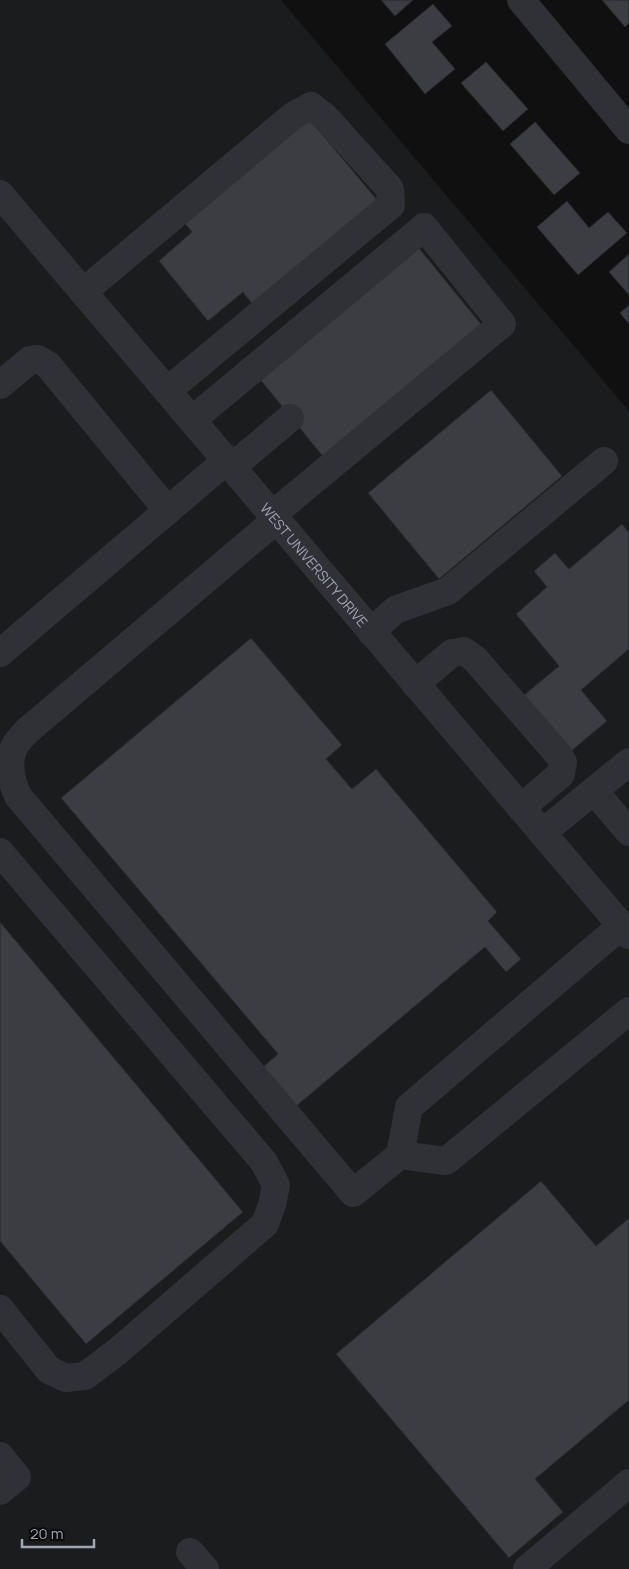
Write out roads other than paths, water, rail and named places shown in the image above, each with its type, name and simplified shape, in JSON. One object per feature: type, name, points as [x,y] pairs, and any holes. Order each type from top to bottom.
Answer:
[{"type":"street","points":[[521,0],[629,130]]},
{"type":"street","points":[[83,292],[294,115],[311,106],[325,117],[390,189],[391,205],[167,390]]},
{"type":"street","name":"WEST UNIVERSITY DRIVE","points":[[0,194],[625,931]]},
{"type":"street","points":[[192,420],[424,227],[502,324],[274,517],[27,731],[15,744],[10,764],[12,783],[18,796],[353,1193],[400,1155],[409,1107],[625,931]]},
{"type":"street","points":[[0,385],[30,360],[38,359],[48,365],[168,511]]},
{"type":"street","points":[[0,653],[168,511],[290,418]]},
{"type":"street","points":[[372,632],[396,610],[448,591],[604,461]]},
{"type":"street","points":[[415,684],[452,653],[464,651],[475,658],[558,754],[563,762],[561,774],[521,808]]},
{"type":"street","points":[[542,834],[629,762]]},
{"type":"street","points":[[594,791],[629,832]]},
{"type":"street","points":[[0,852],[264,1162],[276,1184],[272,1205],[265,1224],[118,1350],[84,1376],[66,1378],[50,1370],[0,1309]]},
{"type":"street","points":[[400,1155],[446,1161],[629,1011]]},
{"type":"street","points":[[0,1456],[17,1477],[0,1491]]},
{"type":"street","points":[[527,1569],[629,1483]]}]
